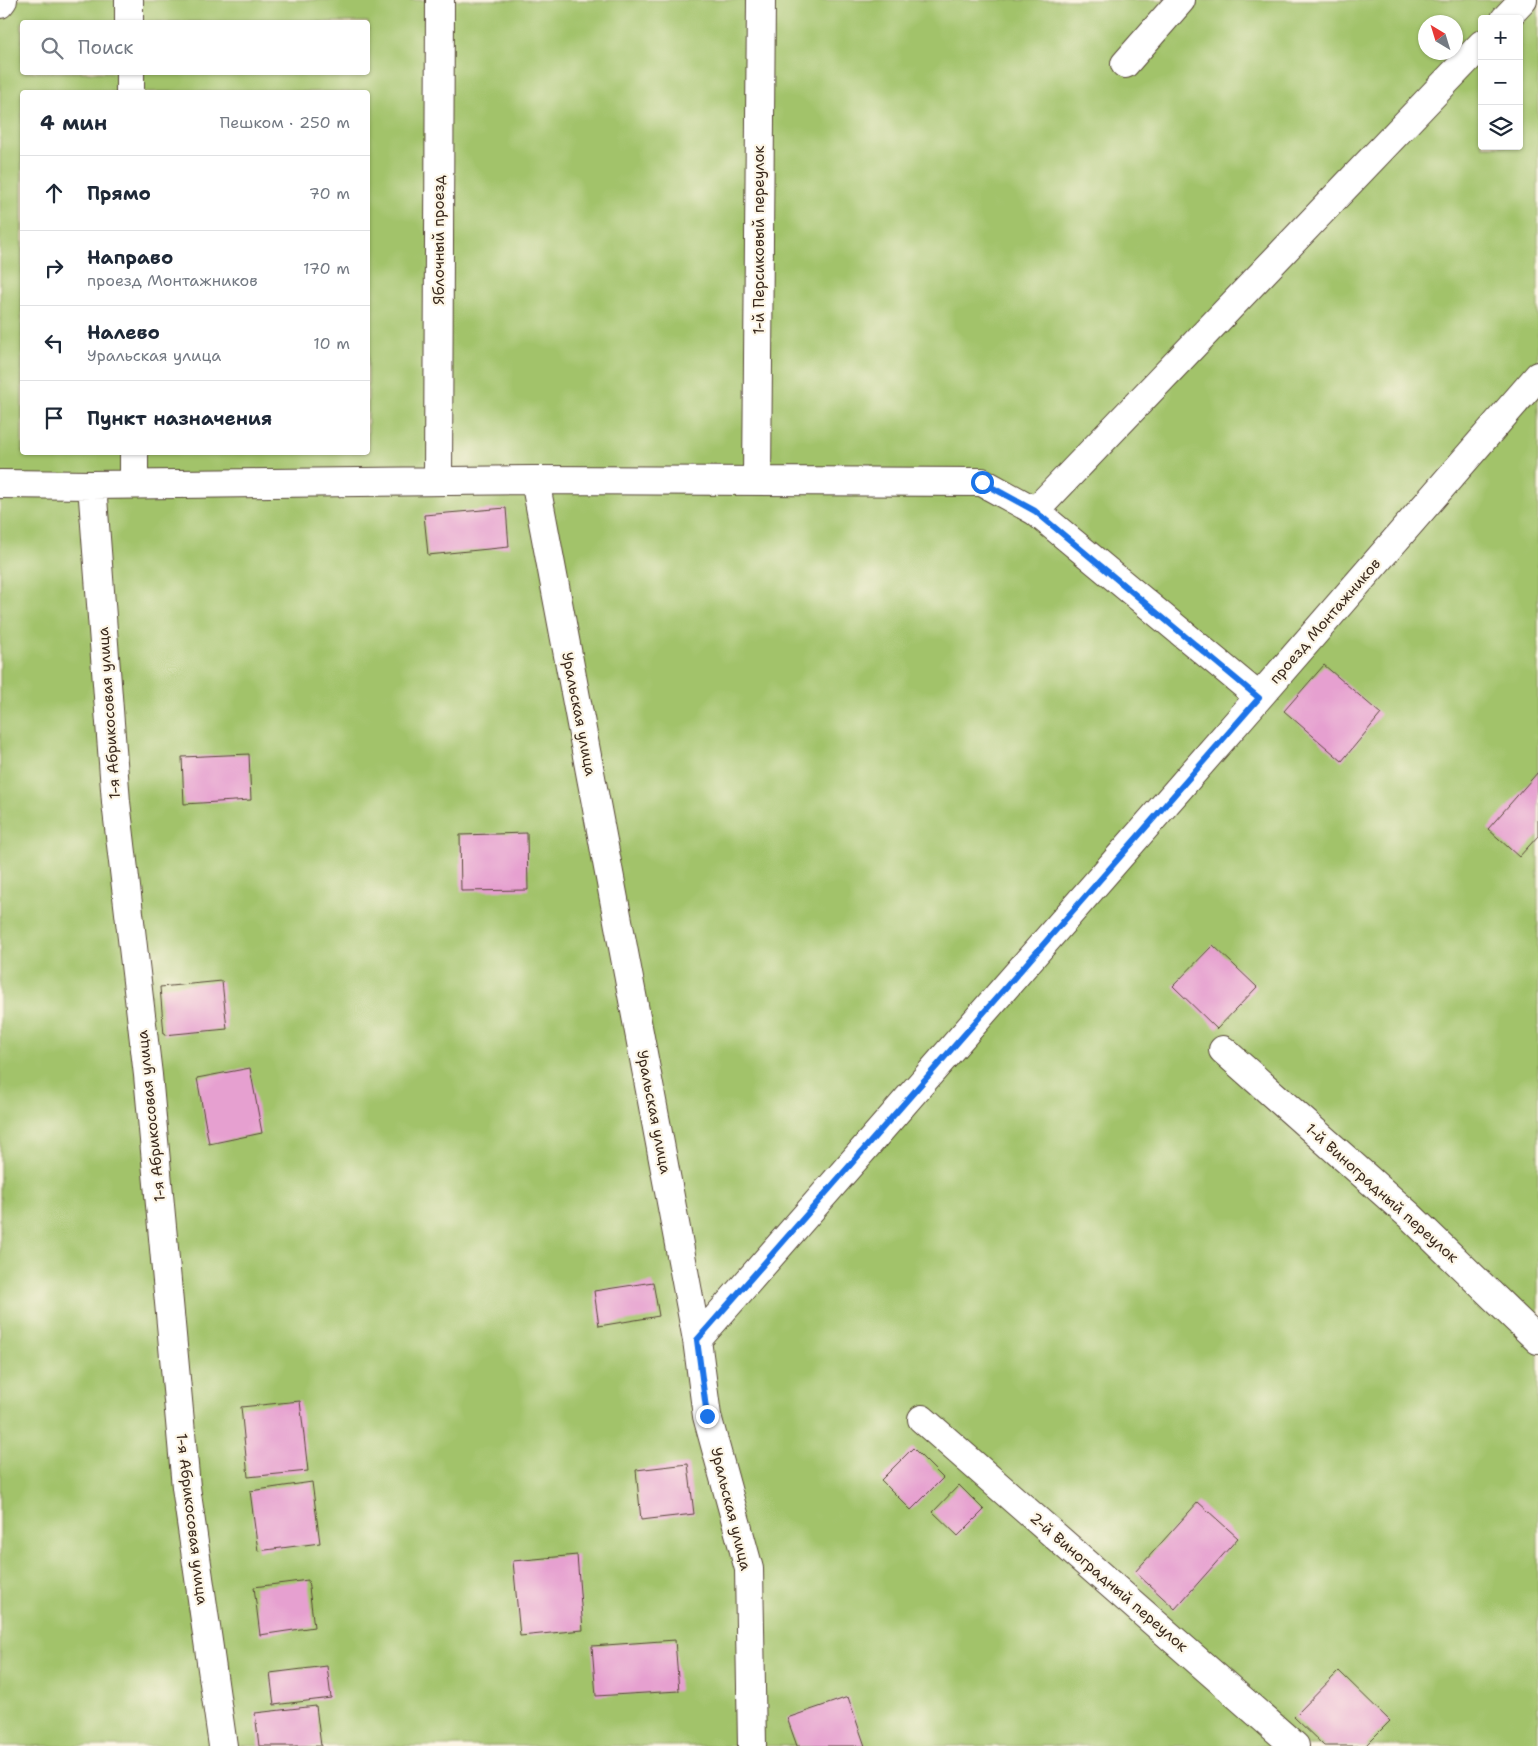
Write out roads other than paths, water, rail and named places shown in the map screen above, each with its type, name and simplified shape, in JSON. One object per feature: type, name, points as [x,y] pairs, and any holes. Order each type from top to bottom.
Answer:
[{"type":"street","points":[[0,4],[3,0]]},
{"type":"street","points":[[129,0],[130,20]]},
{"type":"street","name":"Яблочный проезд","points":[[438,481],[440,0]]},
{"type":"street","name":"1-й Персиковый переулок","points":[[757,480],[761,0]]},
{"type":"street","points":[[1124,64],[1181,0]]},
{"type":"street","points":[[1509,15],[1523,0]]},
{"type":"street","points":[[1035,511],[1478,48]]},
{"type":"street","points":[[130,75],[130,90]]},
{"type":"street","name":"проезд Монтажников","points":[[697,1340],[1538,376]]},
{"type":"street","points":[[134,455],[134,484]]},
{"type":"street","points":[[0,484],[92,485],[535,480],[982,482],[1035,511],[1259,698]]},
{"type":"street","name":"Уральская улица","points":[[535,480],[697,1340],[707,1416],[749,1569],[752,1746]]},
{"type":"street","name":"1-я Абрикосовая улица","points":[[92,485],[116,802],[148,1075],[186,1487],[223,1746]]},
{"type":"street","name":"1-й Виноградный переулок","points":[[1223,1050],[1410,1216],[1538,1340]]},
{"type":"street","name":"2-й Виноградный переулок","points":[[922,1419],[1295,1746]]}]
